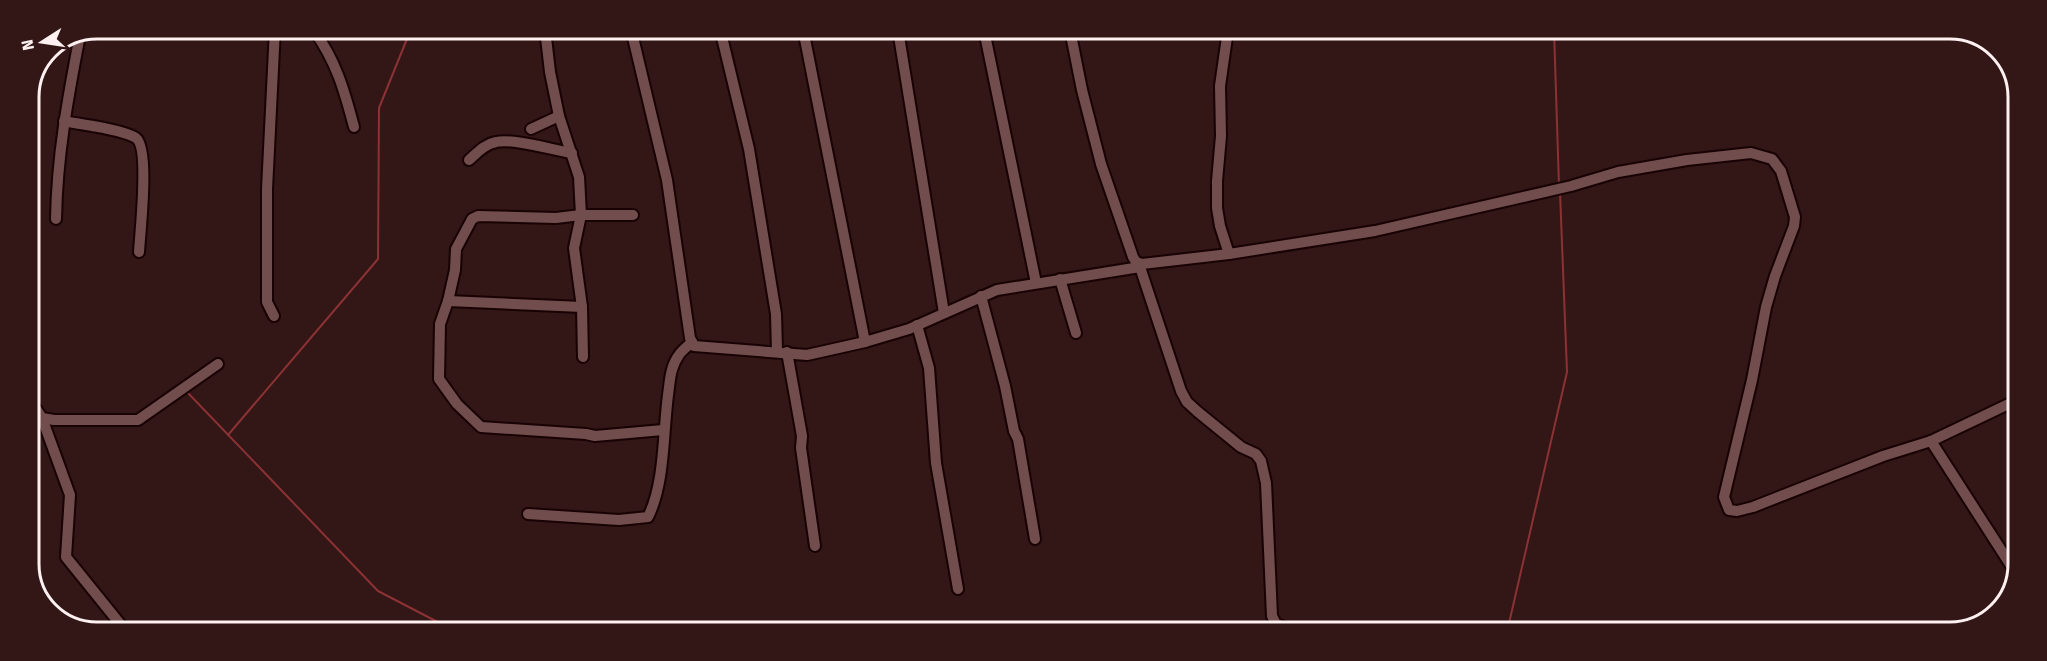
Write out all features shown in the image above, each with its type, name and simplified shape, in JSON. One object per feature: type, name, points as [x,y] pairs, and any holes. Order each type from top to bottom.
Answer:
[{"type":"street","points":[[274,39],[267,189],[267,302],[274,316]]},
{"type":"street","points":[[320,39],[342,82],[354,127]]},
{"type":"street","points":[[546,39],[559,116],[579,177],[581,215],[574,248],[582,307],[583,357]]},
{"type":"street","points":[[633,39],[667,180],[692,342],[699,348],[807,355],[866,342],[917,325],[997,290],[1141,265],[1375,231],[1571,186],[1618,172],[1687,160],[1750,153],[1772,159],[1781,171],[1795,217],[1794,226],[1766,307],[1752,380],[1724,497],[1729,510],[1737,511],[1753,507],[1883,456],[1931,441],[2008,404]]},
{"type":"street","points":[[722,39],[749,149],[782,352],[802,436],[801,448],[815,546]]},
{"type":"street","points":[[805,39],[866,342]]},
{"type":"street","points":[[899,39],[944,313]]},
{"type":"street","points":[[986,39],[1036,283]]},
{"type":"street","points":[[1072,39],[1101,164],[1133,257],[1141,265],[1182,391],[1187,402],[1241,447],[1256,454],[1260,461],[1266,483],[1272,616],[1275,622]]},
{"type":"street","points":[[1227,39],[1220,86],[1221,135],[1217,208],[1229,254]]},
{"type":"street","points":[[56,219],[64,114],[79,42]]},
{"type":"street","points":[[531,129],[559,116]]},
{"type":"street","points":[[64,121],[122,132],[142,143],[145,162],[140,252]]},
{"type":"street","points":[[469,160],[484,147],[496,142],[511,142],[572,153]]},
{"type":"street","points":[[633,215],[581,215],[556,218],[478,216],[472,219],[456,249],[455,270],[440,324],[439,379],[457,404],[481,427],[595,436],[663,430]]},
{"type":"street","points":[[1060,279],[1076,333]]},
{"type":"street","points":[[981,296],[1018,439],[1035,539]]},
{"type":"street","points":[[448,301],[582,307]]},
{"type":"street","points":[[917,325],[929,368],[936,463],[958,589]]},
{"type":"street","points":[[528,514],[619,520],[648,517],[655,503],[660,476],[671,370],[678,356],[692,342]]},
{"type":"street","points":[[39,420],[42,418],[138,420],[218,364]]},
{"type":"street","points":[[39,413],[70,495],[66,557],[118,622]]},
{"type":"street","points":[[1931,441],[2008,561]]},
{"type":"waterway","points":[[228,435],[378,259],[379,108],[407,39]]},
{"type":"waterway","points":[[1554,39],[1559,186]]},
{"type":"waterway","points":[[1509,622],[1567,372],[1560,192]]},
{"type":"waterway","points":[[188,393],[378,591],[438,622]]}]
